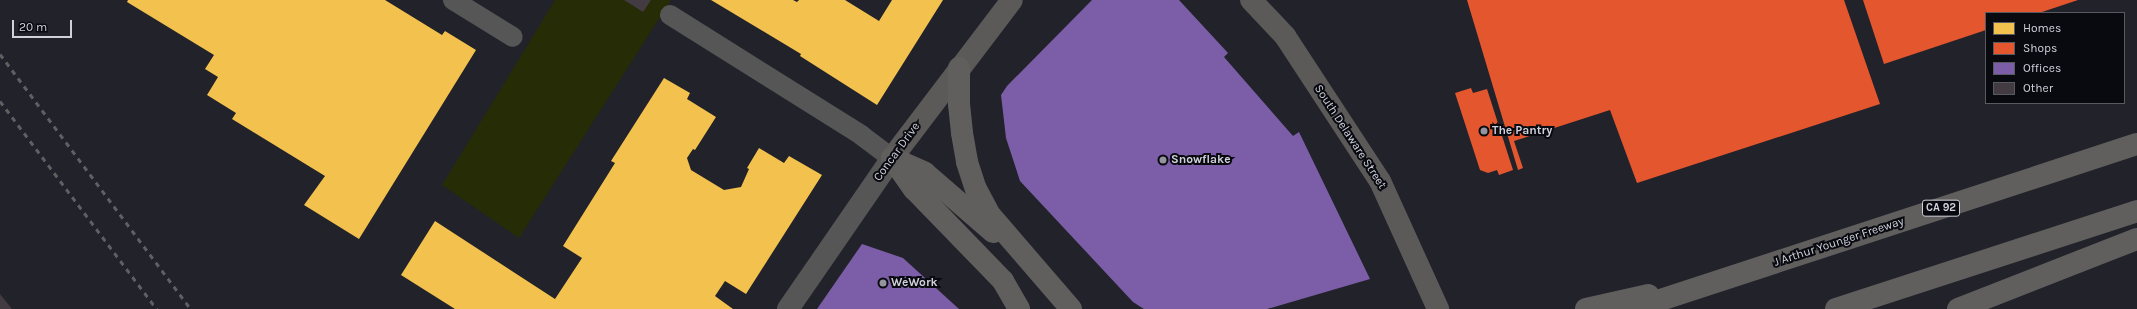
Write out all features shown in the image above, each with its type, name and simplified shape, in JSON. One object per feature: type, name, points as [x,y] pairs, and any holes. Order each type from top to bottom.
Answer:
[{"type":"highway","points":[[959,68],[959,104],[962,133],[967,162],[976,189],[990,214],[1031,265],[1071,309]]},
{"type":"highway","name":"J Arthur Younger Freeway","points":[[1633,309],[2137,144]]},
{"type":"highway","points":[[892,158],[925,173],[1031,265]]},
{"type":"highway","points":[[892,158],[914,189],[1003,281],[1019,309]]},
{"type":"highway","points":[[1836,309],[2137,211]]},
{"type":"highway","points":[[1958,309],[2137,240]]},
{"type":"highway","points":[[1586,309],[1745,273]]},
{"type":"main road","name":"Concar Drive","points":[[892,158],[1012,0]]},
{"type":"main road","name":"South Delaware Street","points":[[1251,0],[1285,36],[1380,181],[1438,309]]},
{"type":"street","points":[[453,0],[513,37]]},
{"type":"street","points":[[670,15],[854,131],[892,158]]},
{"type":"street","name":"Concar Drive","points":[[788,309],[892,158]]},
{"type":"green space","points":[[555,0],[671,0],[519,238],[442,185]]},
{"type":"building: Homes","points":[[128,0],[385,0],[442,35],[445,31],[476,50],[359,239],[304,205],[325,176],[232,119],[236,113],[207,95],[218,77],[205,69],[214,55],[127,2]]},
{"type":"building: Homes","points":[[711,0],[793,0],[797,2],[799,0],[845,0],[879,21],[892,0],[943,0],[877,105],[800,56],[801,54]]},
{"type":"building: Homes","points":[[664,78],[690,93],[687,99],[716,117],[695,150],[693,149],[687,158],[691,170],[724,190],[741,187],[749,169],[747,168],[759,148],[784,163],[789,156],[822,175],[746,294],[725,281],[715,296],[733,309],[455,309],[401,275],[435,221],[555,299],[582,258],[563,246],[615,163],[611,161]]},
{"type":"building: Shops","points":[[1467,0],[1844,0],[1880,104],[1637,183],[1610,110],[1514,141],[1523,168],[1518,170]]},
{"type":"building: Shops","points":[[1863,0],[2078,0],[2042,12],[1985,12],[1985,30],[1884,64]]},
{"type":"building: Shops","name":"The Pantry","points":[[1471,88],[1473,93],[1487,89],[1513,170],[1499,175],[1497,170],[1488,173],[1480,170],[1455,93]]},
{"type":"building: Offices","name":"Snowflake","points":[[1092,0],[1179,0],[1228,53],[1224,57],[1293,136],[1299,132],[1370,279],[1267,309],[1144,309],[1133,302],[1020,181],[1006,138],[1001,95],[1007,86]]},
{"type":"building: Offices","name":"WeWork","points":[[862,244],[903,258],[959,309],[817,309]]},
{"type":"building: Other","points":[[624,0],[651,0],[643,12]]},
{"type":"building: Other","points":[[0,294],[12,309],[0,309]]},
{"type":"railway","points":[[0,54],[191,309]]},
{"type":"railway","points":[[0,101],[157,309]]},
{"type":"place","name":"The Pantry","points":[[1484,131]]},
{"type":"place","name":"Snowflake","points":[[1163,160]]},
{"type":"place","name":"WeWork","points":[[883,283]]}]
